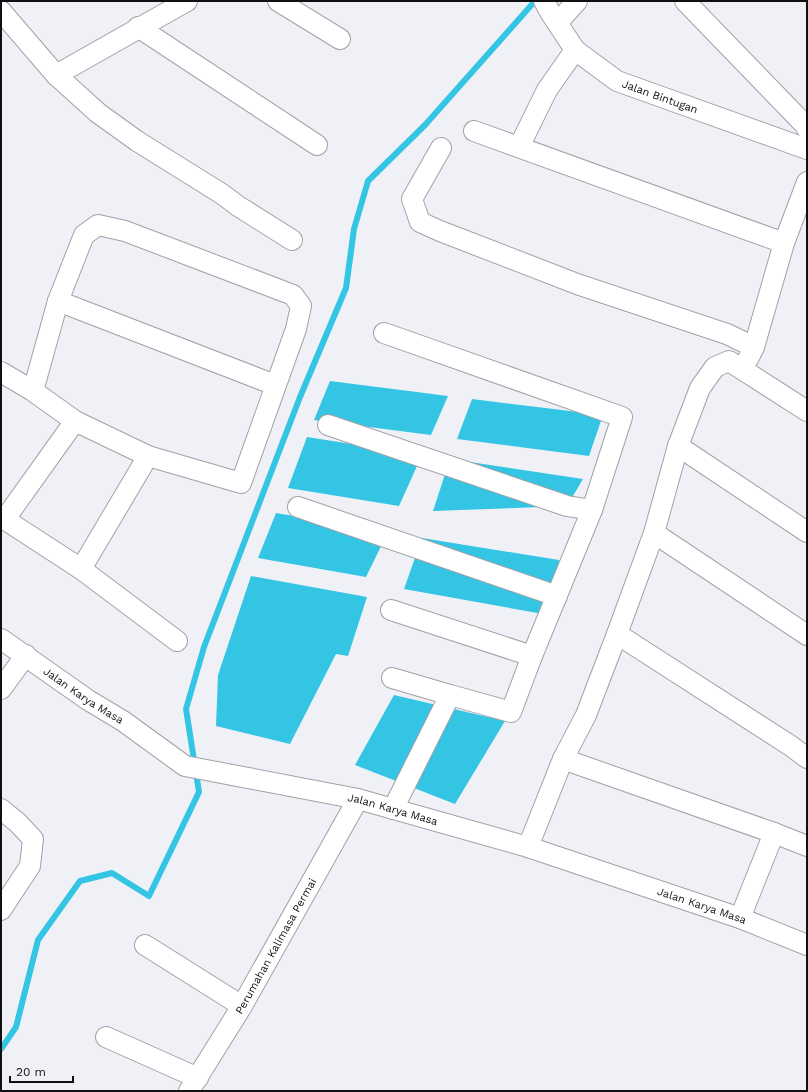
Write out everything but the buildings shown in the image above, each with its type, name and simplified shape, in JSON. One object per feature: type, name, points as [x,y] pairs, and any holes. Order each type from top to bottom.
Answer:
[{"type":"street","points":[[56,75],[138,27],[187,1]]},
{"type":"street","points":[[278,1],[340,39]]},
{"type":"street","points":[[550,12],[577,1]]},
{"type":"street","points":[[686,1],[806,125],[807,129]]},
{"type":"street","points":[[1,11],[56,75],[98,114],[292,240]]},
{"type":"street","name":"Jalan Bintugan","points":[[550,12],[575,50],[617,81],[807,149]]},
{"type":"street","points":[[138,27],[317,145]]},
{"type":"street","points":[[519,147],[547,90],[575,50]]},
{"type":"street","points":[[474,131],[784,243]]},
{"type":"street","points":[[441,148],[412,199],[420,222],[577,284],[727,334],[754,347]]},
{"type":"street","points":[[743,370],[754,347],[784,243],[807,182]]},
{"type":"street","points":[[1,372],[32,391],[75,421],[148,456],[241,483],[296,329],[301,306],[293,295],[125,231],[98,225],[84,235],[58,301],[32,391]]},
{"type":"street","points":[[58,301],[275,385]]},
{"type":"street","points":[[384,333],[622,418],[592,510],[532,656],[511,712],[450,696],[392,678]]},
{"type":"street","points":[[528,846],[563,759],[586,715],[617,634],[654,533],[678,446],[700,388],[715,368],[729,361],[807,411]]},
{"type":"street","points":[[75,421],[3,518],[81,569],[177,641]]},
{"type":"street","points":[[328,426],[567,506],[592,510]]},
{"type":"street","points":[[678,446],[807,532]]},
{"type":"street","points":[[81,569],[148,456]]},
{"type":"street","points":[[298,507],[557,596]]},
{"type":"street","points":[[654,533],[807,635]]},
{"type":"street","points":[[391,610],[532,656]]},
{"type":"street","points":[[617,634],[791,746],[807,758]]},
{"type":"street","name":"Jalan Karya Masa","points":[[1,639],[26,655],[88,700],[123,721],[184,766],[358,799],[528,846],[740,918],[807,945]]},
{"type":"street","points":[[1,689],[26,655]]},
{"type":"street","points":[[393,809],[450,696]]},
{"type":"street","points":[[563,759],[807,846]]},
{"type":"street","name":"Perumahan Kalimasa Permai","points":[[194,1085],[242,1006],[358,799]]},
{"type":"street","points":[[1,809],[33,839],[30,866],[1,910]]},
{"type":"street","points":[[740,918],[774,833]]},
{"type":"street","points":[[145,945],[242,1006]]},
{"type":"street","points":[[106,1037],[194,1085]]},
{"type":"water","points":[[330,381],[448,396],[431,435],[314,420]]},
{"type":"water","points":[[472,399],[603,415],[589,456],[457,439]]},
{"type":"water","points":[[307,437],[422,455],[399,506],[288,488]]},
{"type":"water","points":[[450,459],[583,479],[567,506],[433,511]]},
{"type":"water","points":[[276,513],[388,532],[366,577],[258,558]]},
{"type":"water","points":[[422,538],[559,560],[557,596],[543,614],[404,589]]},
{"type":"water","points":[[251,576],[367,597],[348,656],[336,654],[290,744],[216,726],[218,675]]},
{"type":"water","points":[[394,695],[505,721],[455,804],[355,765]]},
{"type":"waterway","points":[[1,1049],[16,1027],[38,940],[80,881],[112,873],[149,896],[199,792],[186,709],[204,647],[300,397],[346,288],[354,229],[368,181],[425,125],[535,1]]}]
